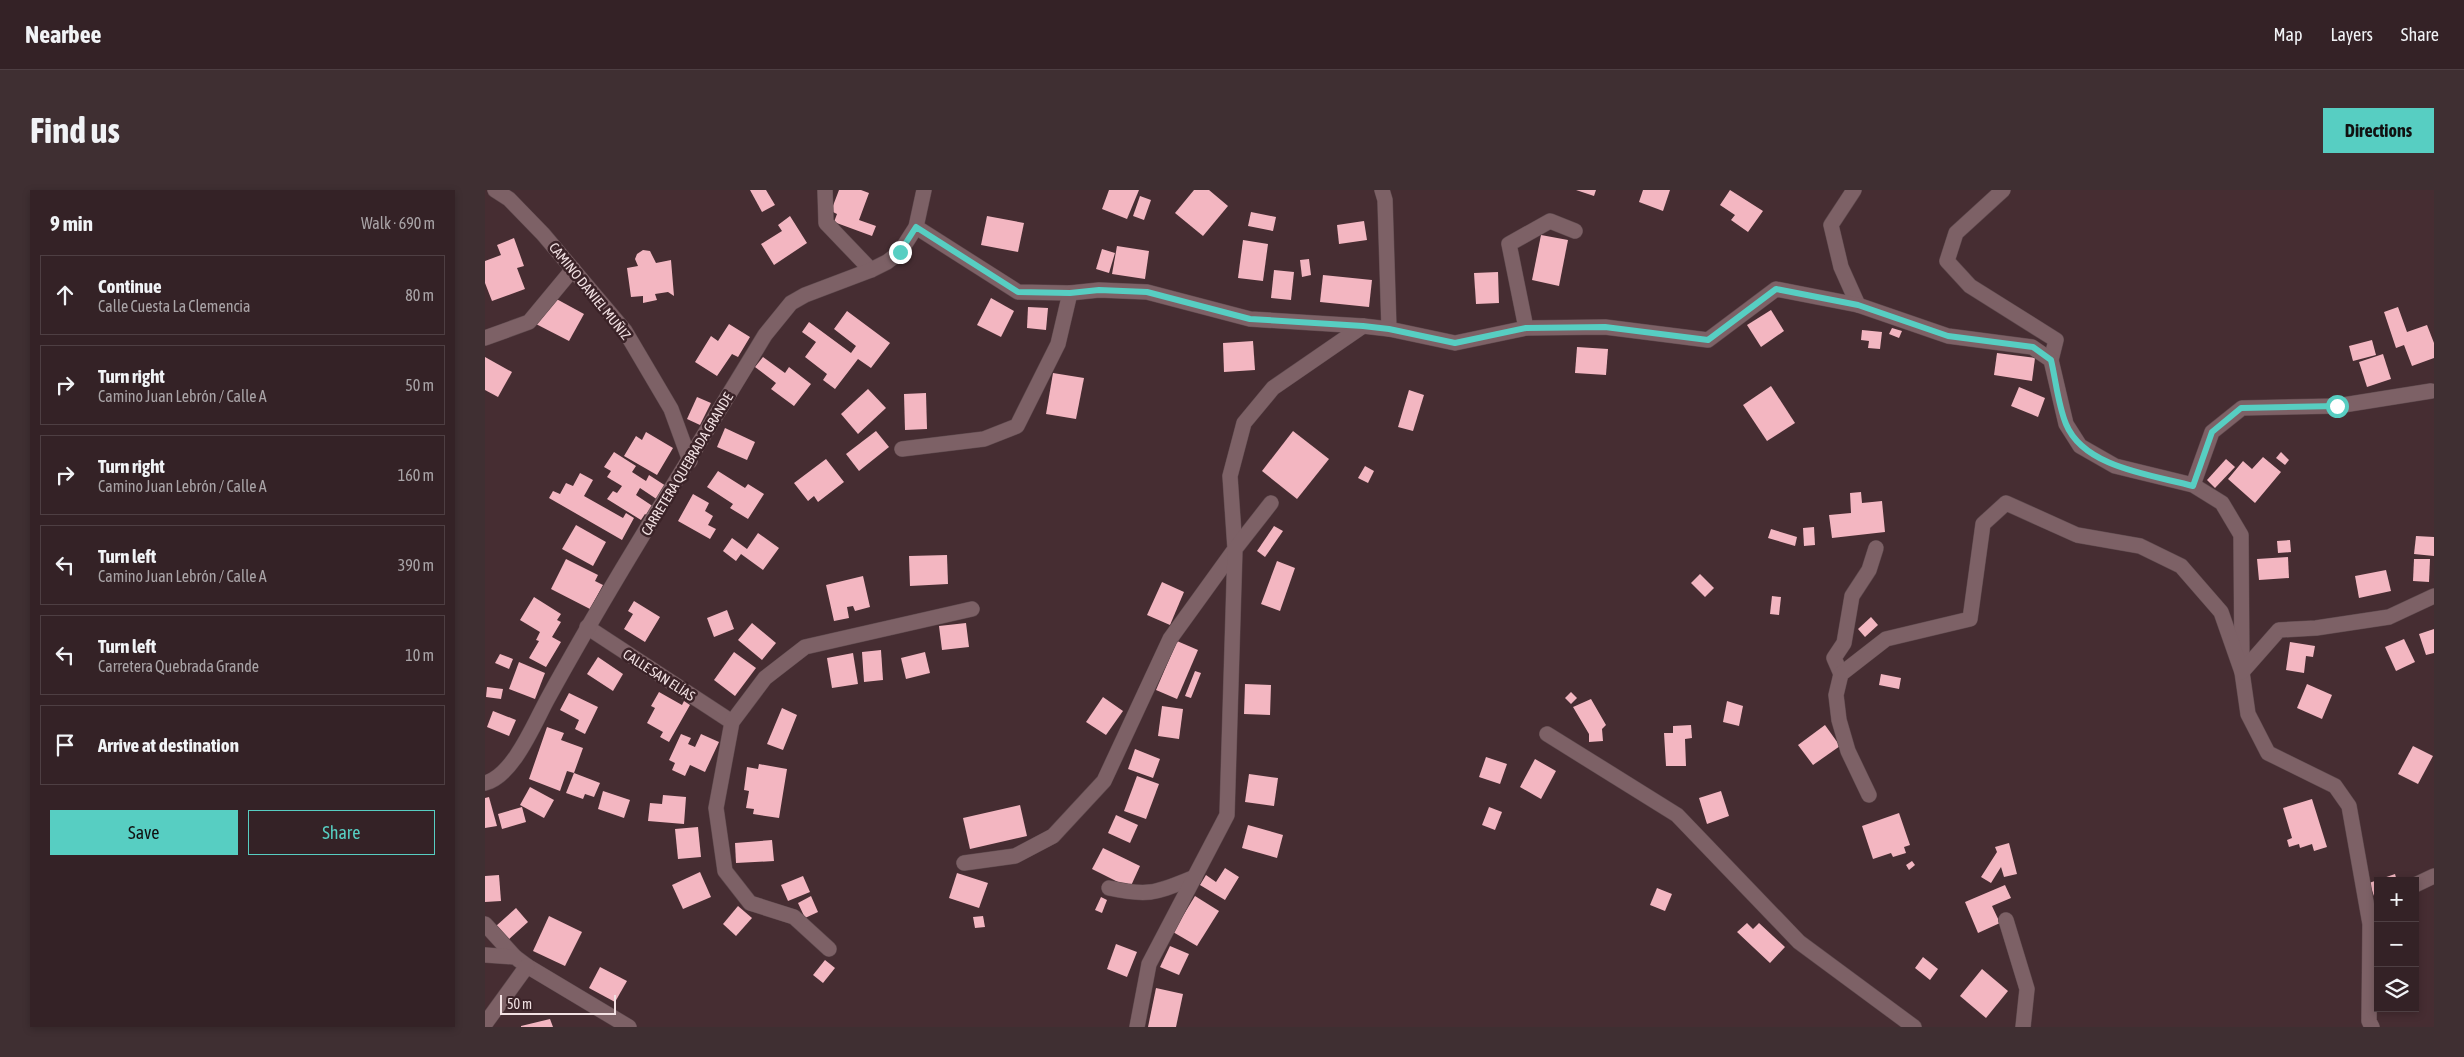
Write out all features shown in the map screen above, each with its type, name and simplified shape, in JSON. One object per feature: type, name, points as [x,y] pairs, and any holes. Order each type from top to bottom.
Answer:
[{"type":"street","name":"CAMINO DANIEL MUÑIZ","points":[[495,190],[509,199],[573,269],[625,331],[671,409],[690,461]]},
{"type":"street","points":[[825,190],[826,223],[871,270]]},
{"type":"street","name":"CARRETERA QUEBRADA GRANDE","points":[[485,784],[507,769],[521,748],[587,627],[690,461],[765,335],[791,303],[805,295],[871,270],[887,262],[900,252],[916,227],[924,190]]},
{"type":"street","points":[[1382,190],[1385,200],[1389,329]]},
{"type":"street","points":[[1855,190],[1831,225],[1841,267],[1858,305]]},
{"type":"street","points":[[2003,190],[1956,233],[1947,261],[1970,286],[2056,340],[2051,360],[2066,424],[2080,446],[2115,466],[2193,486],[2222,503],[2241,535],[2242,672],[2248,714],[2268,753],[2335,786],[2349,806],[2373,905],[2370,924],[2369,1021],[2372,1027]]},
{"type":"street","points":[[1526,328],[1509,244],[1550,221],[1575,231]]},
{"type":"street","points":[[916,227],[1018,292],[1070,293],[1099,290],[1147,292],[1250,319],[1389,329],[1455,343],[1526,328],[1605,327],[1708,340],[1776,289],[1858,305],[1948,336],[2033,347],[2051,360]]},
{"type":"street","points":[[485,338],[529,322],[573,269]]},
{"type":"street","points":[[902,449],[984,439],[1017,426],[1058,344],[1070,293]]},
{"type":"street","points":[[1137,1027],[1149,964],[1227,816],[1235,549],[1230,476],[1244,423],[1273,388],[1363,326]]},
{"type":"street","points":[[2193,486],[2212,432],[2241,408],[2337,406],[2431,391]]},
{"type":"street","points":[[964,863],[1015,856],[1053,836],[1104,781],[1170,639],[1271,503]]},
{"type":"street","points":[[1841,674],[1886,639],[1970,619],[1983,524],[2006,503],[2077,535],[2140,546],[2181,566],[2221,612],[2242,672]]},
{"type":"street","points":[[1869,795],[1848,751],[1839,720],[1836,695],[1841,674],[1834,658],[1844,643],[1852,596],[1869,570],[1876,548]]},
{"type":"street","points":[[2242,672],[2279,630],[2316,628],[2389,617],[2434,596]]},
{"type":"street","points":[[829,949],[794,918],[750,903],[725,871],[716,808],[732,722],[765,678],[805,646],[972,609]]},
{"type":"street","name":"CALLE SAN ELÍAS","points":[[587,627],[732,722]]},
{"type":"street","points":[[1547,734],[1677,815],[1799,942],[1913,1027]]},
{"type":"street","points":[[2419,883],[2434,876]]},
{"type":"street","points":[[1109,888],[1133,894],[1155,893],[1195,877]]},
{"type":"street","points":[[2006,920],[2004,937],[2027,989],[2023,1027]]},
{"type":"street","points":[[485,924],[521,962],[629,1027]]},
{"type":"street","points":[[485,955],[521,962]]},
{"type":"street","points":[[485,1024],[521,962]]},
{"type":"building","points":[[750,190],[766,190],[775,205],[762,212]]},
{"type":"building","points":[[839,190],[861,190],[869,193],[859,220],[876,226],[872,236],[834,222],[837,214],[831,211]]},
{"type":"building","points":[[1109,190],[1139,190],[1127,219],[1102,209]]},
{"type":"building","points":[[1194,190],[1209,190],[1228,206],[1203,236],[1175,213]]},
{"type":"building","points":[[1576,190],[1596,190],[1594,196]]},
{"type":"building","points":[[1643,190],[1670,190],[1663,211],[1639,202]]},
{"type":"building","points":[[1730,190],[1763,211],[1748,232],[1731,220],[1735,215],[1720,205]]},
{"type":"building","points":[[1140,196],[1151,200],[1144,220],[1133,216]]},
{"type":"building","points":[[1251,212],[1276,217],[1273,231],[1248,226]]},
{"type":"building","points":[[790,216],[807,243],[774,265],[761,244],[782,231],[778,225]]},
{"type":"building","points":[[987,216],[1024,223],[1018,252],[981,245]]},
{"type":"building","points":[[1364,221],[1367,240],[1339,244],[1337,225]]},
{"type":"building","points":[[1541,235],[1568,240],[1559,286],[1532,280]]},
{"type":"building","points":[[514,238],[524,266],[517,268],[525,289],[492,301],[485,283],[485,261],[501,255],[497,245]]},
{"type":"building","points":[[1243,240],[1268,244],[1263,281],[1238,278]]},
{"type":"building","points":[[1117,246],[1149,251],[1145,279],[1112,274]]},
{"type":"building","points":[[1102,249],[1115,253],[1109,273],[1096,269]]},
{"type":"building","points":[[643,250],[650,251],[656,263],[671,260],[674,296],[668,292],[655,294],[657,300],[643,303],[643,296],[631,297],[627,268],[638,266],[635,259],[637,254]]},
{"type":"building","points":[[1309,259],[1311,275],[1302,277],[1300,260]]},
{"type":"building","points":[[1274,270],[1294,272],[1291,300],[1271,298]]},
{"type":"building","points":[[1498,272],[1499,303],[1476,304],[1474,273]]},
{"type":"building","points":[[1323,275],[1372,280],[1369,307],[1320,302]]},
{"type":"building","points":[[551,296],[584,314],[569,341],[536,324]]},
{"type":"building","points":[[991,298],[1014,311],[1001,337],[977,325]]},
{"type":"building","points":[[1028,307],[1048,308],[1046,330],[1027,328]]},
{"type":"building","points":[[2398,307],[2407,332],[2427,325],[2434,343],[2434,358],[2412,366],[2404,345],[2396,348],[2384,312]]},
{"type":"building","points":[[1771,310],[1784,331],[1761,347],[1747,325]]},
{"type":"building","points":[[847,311],[890,343],[871,368],[858,359],[835,389],[823,380],[827,374],[805,357],[816,342],[802,332],[809,322],[851,353],[856,346],[834,329]]},
{"type":"building","points":[[729,324],[750,337],[738,357],[732,354],[717,376],[695,362],[711,336],[718,341]]},
{"type":"building","points":[[1892,328],[1902,331],[1899,338],[1889,334]]},
{"type":"building","points":[[1862,330],[1882,332],[1880,349],[1868,348],[1869,341],[1861,340]]},
{"type":"building","points":[[2372,340],[2376,355],[2353,361],[2349,346]]},
{"type":"building","points":[[1253,341],[1255,370],[1224,372],[1223,343]]},
{"type":"building","points":[[1577,347],[1608,349],[1606,375],[1575,373]]},
{"type":"building","points":[[1997,353],[2035,358],[2032,381],[1994,375]]},
{"type":"building","points":[[2383,354],[2391,379],[2367,387],[2359,362]]},
{"type":"building","points":[[485,357],[512,372],[498,397],[485,390]]},
{"type":"building","points":[[763,357],[785,373],[789,367],[811,384],[794,406],[771,389],[776,383],[755,367]]},
{"type":"building","points":[[1053,373],[1084,378],[1076,419],[1046,414]]},
{"type":"building","points":[[1771,386],[1795,423],[1767,441],[1743,405]]},
{"type":"building","points":[[2019,387],[2045,398],[2038,417],[2011,406]]},
{"type":"building","points":[[868,389],[886,408],[858,434],[841,414]]},
{"type":"building","points":[[1409,390],[1424,395],[1413,431],[1398,427]]},
{"type":"building","points":[[926,393],[927,429],[905,430],[904,394]]},
{"type":"building","points":[[697,397],[711,403],[700,425],[687,419]]},
{"type":"building","points":[[725,428],[755,442],[747,460],[717,447]]},
{"type":"building","points":[[876,431],[889,447],[859,471],[846,454]]},
{"type":"building","points":[[1293,431],[1329,459],[1297,499],[1262,471]]},
{"type":"building","points":[[646,432],[673,448],[657,475],[624,456],[636,436],[642,440]]},
{"type":"building","points":[[614,452],[636,466],[632,472],[646,481],[649,475],[666,486],[658,500],[640,488],[636,495],[654,507],[648,516],[645,514],[641,520],[607,499],[613,491],[617,493],[622,486],[607,477],[611,471],[604,467]]},
{"type":"building","points":[[2281,452],[2289,460],[2285,465],[2276,458]]},
{"type":"building","points":[[2263,457],[2281,472],[2255,503],[2228,479],[2243,461],[2252,469]]},
{"type":"building","points":[[826,459],[844,482],[818,502],[814,496],[808,501],[794,483]]},
{"type":"building","points":[[2226,459],[2235,467],[2215,488],[2207,480]]},
{"type":"building","points":[[1365,466],[1374,471],[1368,483],[1358,478]]},
{"type":"building","points":[[718,471],[745,488],[748,484],[764,494],[748,519],[730,508],[733,504],[707,487]]},
{"type":"building","points":[[580,473],[593,480],[584,496],[623,518],[626,513],[634,518],[622,540],[549,498],[553,491],[560,494],[566,483],[573,486]]},
{"type":"building","points":[[1861,492],[1862,503],[1882,501],[1885,532],[1832,538],[1829,515],[1851,513],[1850,493]]},
{"type":"building","points":[[693,494],[709,503],[705,511],[713,516],[708,525],[716,529],[710,539],[678,521]]},
{"type":"building","points":[[576,525],[606,542],[593,566],[562,549]]},
{"type":"building","points":[[1274,526],[1283,531],[1265,557],[1257,551]]},
{"type":"building","points":[[1814,527],[1815,545],[1804,546],[1803,528]]},
{"type":"building","points":[[1771,529],[1797,537],[1795,546],[1768,538]]},
{"type":"building","points":[[758,533],[779,548],[763,570],[741,554],[736,561],[723,551],[732,538],[747,549]]},
{"type":"building","points":[[2416,536],[2434,537],[2434,556],[2414,554]]},
{"type":"building","points":[[2290,540],[2291,552],[2278,553],[2277,541]]},
{"type":"building","points":[[947,555],[948,584],[910,586],[909,556]]},
{"type":"building","points":[[2288,557],[2289,578],[2259,580],[2257,559]]},
{"type":"building","points":[[566,559],[598,575],[595,581],[603,585],[590,609],[551,589]]},
{"type":"building","points":[[2414,559],[2430,559],[2429,582],[2413,581]]},
{"type":"building","points":[[1277,561],[1295,568],[1280,611],[1261,604]]},
{"type":"building","points":[[2386,570],[2391,591],[2359,598],[2355,576]]},
{"type":"building","points":[[1700,574],[1714,588],[1705,597],[1691,583]]},
{"type":"building","points":[[863,576],[870,607],[855,611],[853,606],[847,607],[849,618],[834,621],[826,585]]},
{"type":"building","points":[[1162,582],[1184,592],[1170,625],[1147,615]]},
{"type":"building","points":[[1772,596],[1781,597],[1779,615],[1770,614]]},
{"type":"building","points":[[534,597],[561,614],[557,620],[561,622],[552,637],[561,642],[546,667],[529,658],[539,641],[536,640],[540,632],[520,620]]},
{"type":"building","points":[[634,601],[660,617],[645,642],[624,629],[633,614],[628,611]]},
{"type":"building","points":[[727,610],[734,629],[714,637],[707,618]]},
{"type":"building","points":[[1871,617],[1878,625],[1865,637],[1858,629]]},
{"type":"building","points":[[752,623],[776,643],[762,660],[738,640]]},
{"type":"building","points":[[966,623],[969,647],[942,650],[939,626]]},
{"type":"building","points":[[2434,629],[2434,653],[2426,655],[2419,634]]},
{"type":"building","points":[[2404,639],[2415,662],[2396,671],[2385,647]]},
{"type":"building","points":[[1177,641],[1198,650],[1177,699],[1156,690]]},
{"type":"building","points":[[2290,642],[2315,646],[2313,657],[2306,656],[2304,673],[2286,670]]},
{"type":"building","points":[[881,650],[883,680],[864,682],[862,652]]},
{"type":"building","points":[[734,652],[756,668],[735,696],[714,680]]},
{"type":"building","points":[[925,652],[930,673],[906,679],[901,658]]},
{"type":"building","points":[[853,653],[858,684],[832,688],[827,658]]},
{"type":"building","points":[[500,654],[513,659],[509,669],[495,663]]},
{"type":"building","points":[[598,657],[623,674],[613,691],[587,674]]},
{"type":"building","points":[[519,662],[545,673],[535,699],[509,689]]},
{"type":"building","points":[[1195,671],[1201,673],[1191,698],[1185,696]]},
{"type":"building","points":[[1881,674],[1901,678],[1899,689],[1879,685]]},
{"type":"building","points":[[1245,684],[1271,685],[1270,715],[1244,714]]},
{"type":"building","points":[[2307,684],[2332,695],[2322,719],[2297,708]]},
{"type":"building","points":[[487,687],[503,689],[501,699],[486,697]]},
{"type":"building","points":[[659,692],[682,705],[684,701],[690,705],[669,742],[660,737],[663,732],[647,723],[655,708],[651,706]]},
{"type":"building","points":[[1571,692],[1577,698],[1571,704],[1565,698]]},
{"type":"building","points":[[569,693],[598,707],[585,734],[575,729],[579,720],[560,710]]},
{"type":"building","points":[[1103,697],[1123,711],[1106,735],[1086,722]]},
{"type":"building","points":[[1591,699],[1606,725],[1602,729],[1603,741],[1589,742],[1589,734],[1573,707]]},
{"type":"building","points":[[1727,701],[1743,706],[1739,726],[1723,722]]},
{"type":"building","points":[[1162,706],[1183,709],[1179,739],[1158,736]]},
{"type":"building","points":[[782,708],[797,715],[783,750],[767,744]]},
{"type":"building","points":[[493,711],[516,720],[509,736],[487,727]]},
{"type":"building","points":[[1691,725],[1692,738],[1685,739],[1686,766],[1666,766],[1664,733],[1673,733],[1673,726]]},
{"type":"building","points":[[1825,725],[1840,746],[1813,765],[1798,745]]},
{"type":"building","points":[[547,727],[564,733],[561,740],[583,748],[574,773],[567,771],[560,791],[529,779]]},
{"type":"building","points":[[681,734],[691,738],[688,744],[695,747],[701,734],[719,742],[705,772],[690,765],[685,776],[672,770],[675,763],[669,760]]},
{"type":"building","points":[[2413,746],[2433,756],[2418,784],[2398,774]]},
{"type":"building","points":[[1135,749],[1160,759],[1153,778],[1128,769]]},
{"type":"building","points":[[1486,757],[1507,764],[1500,784],[1479,777]]},
{"type":"building","points":[[1535,759],[1556,771],[1541,799],[1520,787]]},
{"type":"building","points":[[759,764],[787,769],[779,818],[753,814],[754,809],[746,808],[749,791],[744,790],[747,767],[758,769]]},
{"type":"building","points":[[574,773],[600,783],[594,797],[585,794],[583,799],[566,793]]},
{"type":"building","points":[[1249,774],[1278,778],[1274,806],[1245,802]]},
{"type":"building","points":[[1137,776],[1159,784],[1146,819],[1124,811]]},
{"type":"building","points":[[530,787],[554,800],[544,818],[520,805]]},
{"type":"building","points":[[603,791],[630,800],[624,818],[598,809]]},
{"type":"building","points":[[1721,791],[1729,816],[1707,824],[1699,798]]},
{"type":"building","points":[[663,795],[686,797],[684,824],[648,821],[650,803],[662,804]]},
{"type":"building","points":[[489,797],[497,826],[485,828],[485,798]]},
{"type":"building","points":[[2312,799],[2327,847],[2314,851],[2312,844],[2300,848],[2299,844],[2289,847],[2287,840],[2292,838],[2283,808]]},
{"type":"building","points":[[1020,805],[1027,836],[970,849],[963,818]]},
{"type":"building","points":[[522,807],[526,822],[502,829],[498,814]]},
{"type":"building","points":[[1489,807],[1502,812],[1495,830],[1482,825]]},
{"type":"building","points":[[1899,813],[1910,845],[1904,847],[1906,853],[1893,857],[1891,853],[1873,859],[1862,826]]},
{"type":"building","points":[[1116,815],[1138,825],[1130,843],[1108,833]]},
{"type":"building","points":[[1248,825],[1283,835],[1277,858],[1242,848]]},
{"type":"building","points":[[698,827],[701,857],[678,859],[675,829]]},
{"type":"building","points":[[772,840],[774,861],[736,863],[735,843]]},
{"type":"building","points":[[2009,843],[2017,874],[2004,877],[2001,867],[1991,883],[1981,877],[1997,852],[1995,847]]},
{"type":"building","points":[[1103,848],[1140,866],[1130,888],[1092,869]]},
{"type":"building","points":[[1912,861],[1915,865],[1909,870],[1906,865]]},
{"type":"building","points":[[1225,868],[1239,877],[1225,900],[1200,885],[1206,875],[1216,882]]},
{"type":"building","points":[[700,872],[711,897],[683,909],[672,885]]},
{"type":"building","points":[[957,873],[988,883],[979,908],[949,898]]},
{"type":"building","points":[[499,875],[501,901],[485,902],[485,876]]},
{"type":"building","points":[[803,876],[810,892],[788,901],[781,885]]},
{"type":"building","points":[[2374,881],[2374,896],[2369,883]]},
{"type":"building","points":[[2005,885],[2011,898],[1992,906],[2000,923],[1978,933],[1965,902]]},
{"type":"building","points":[[1657,888],[1672,894],[1665,911],[1650,905]]},
{"type":"building","points":[[811,896],[818,912],[805,918],[798,903]]},
{"type":"building","points":[[1195,896],[1219,911],[1197,946],[1173,932]]},
{"type":"building","points":[[1101,897],[1107,900],[1102,913],[1095,910]]},
{"type":"building","points":[[738,906],[752,918],[736,936],[723,924]]},
{"type":"building","points":[[516,908],[528,922],[508,940],[496,926]]},
{"type":"building","points":[[549,916],[582,932],[565,966],[533,951]]},
{"type":"building","points":[[983,916],[985,927],[975,928],[973,917]]},
{"type":"building","points":[[1747,923],[1753,929],[1759,923],[1785,947],[1770,963],[1737,932]]},
{"type":"building","points":[[1116,944],[1137,952],[1127,977],[1107,969]]},
{"type":"building","points":[[1170,946],[1189,954],[1179,975],[1160,967]]},
{"type":"building","points":[[1923,957],[1938,969],[1930,980],[1915,968]]},
{"type":"building","points":[[825,960],[835,968],[823,983],[813,975]]},
{"type":"building","points":[[600,967],[627,981],[615,1002],[589,988]]},
{"type":"building","points":[[1982,969],[2008,991],[1986,1018],[1960,996]]},
{"type":"building","points":[[1156,988],[1183,994],[1176,1027],[1148,1027]]},
{"type":"building","points":[[550,1019],[553,1027],[521,1027],[521,1026]]},
{"type":"route","points":[[900,252],[916,227],[1018,292],[1070,293],[1099,290],[1147,292],[1250,319],[1389,329],[1455,343],[1526,328],[1605,327],[1708,340],[1776,289],[1858,305],[1948,336],[2033,347],[2051,360],[2066,424],[2080,446],[2115,466],[2193,486],[2212,432],[2241,408],[2337,406]]}]
